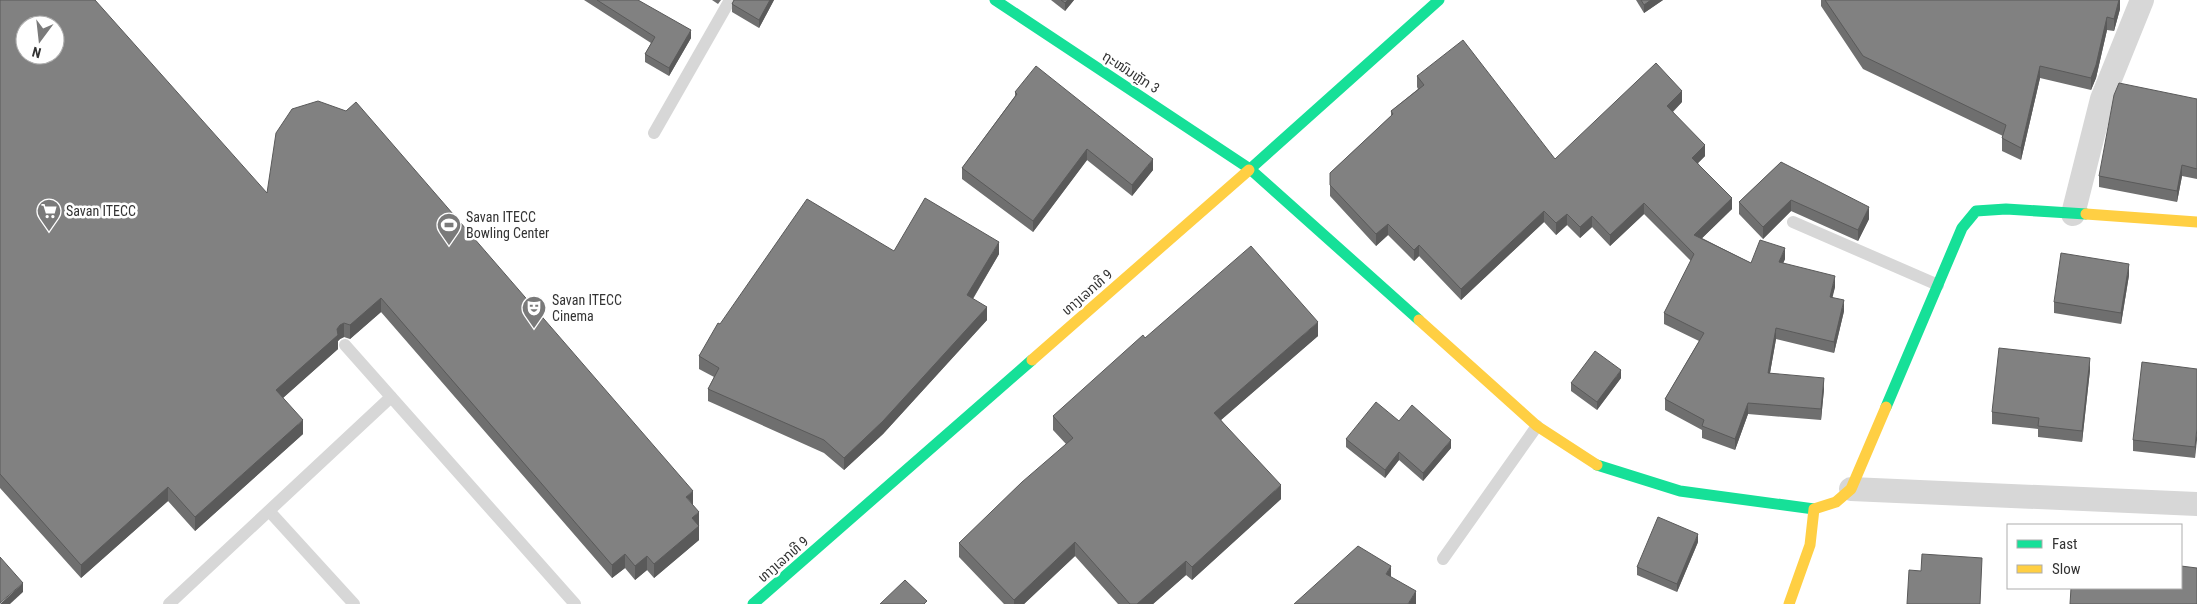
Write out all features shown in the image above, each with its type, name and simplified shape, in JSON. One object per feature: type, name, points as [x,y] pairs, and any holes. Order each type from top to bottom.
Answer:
[{"type":"street","name":"ຖະໜົນຫຼັກ 3","points":[[995,0],[1250,169],[1537,426],[1600,468],[1680,491],[1814,509]]},
{"type":"street","name":"ທາງເລກທີ 9","points":[[753,604],[1250,169],[1439,0]]},
{"type":"street","points":[[2073,214],[2102,99],[2142,0]]},
{"type":"street","points":[[1789,604],[1806,558],[1815,523],[1814,509],[1836,502],[1851,489],[1962,228],[1976,211],[2006,209],[2197,222]]},
{"type":"street","points":[[1851,489],[2197,504]]},
{"type":"lane","points":[[654,133],[730,0]]},
{"type":"lane","points":[[1793,222],[1938,285]]},
{"type":"lane","points":[[345,345],[575,604]]},
{"type":"lane","points":[[169,604],[270,512],[391,397]]},
{"type":"lane","points":[[1443,559],[1537,426]]},
{"type":"lane","points":[[270,512],[354,604]]},
{"type":"building","points":[[0,0],[95,0],[267,193],[276,133],[292,109],[318,101],[346,111],[356,102],[693,491],[686,497],[699,512],[692,518],[699,526],[654,564],[647,556],[635,566],[625,554],[612,565],[381,298],[350,325],[344,323],[340,325],[337,329],[338,335],[276,390],[303,420],[195,517],[168,487],[81,565],[0,474]]},
{"type":"building","points":[[597,0],[638,0],[691,30],[669,68],[645,54],[655,37]]},
{"type":"building","points":[[734,0],[770,0],[759,20],[732,4]]},
{"type":"building","points":[[1641,0],[1651,0],[1644,5]]},
{"type":"building","points":[[1825,0],[2119,0],[2114,19],[2107,17],[2096,65],[2091,78],[2040,66],[2021,148],[2002,138],[2006,125],[1863,56]]},
{"type":"building","points":[[1463,40],[1555,159],[1656,63],[1682,91],[1667,106],[1705,145],[1692,158],[1732,198],[1694,235],[1751,263],[1760,240],[1785,248],[1779,262],[1835,276],[1830,297],[1844,300],[1834,342],[1776,328],[1768,373],[1824,378],[1821,409],[1748,403],[1735,439],[1702,426],[1704,420],[1665,399],[1704,333],[1664,313],[1694,254],[1644,203],[1610,235],[1592,216],[1580,227],[1567,214],[1556,223],[1544,211],[1461,289],[1419,245],[1414,250],[1388,224],[1376,234],[1330,185],[1330,173],[1393,114],[1391,111],[1424,85],[1417,76]]},
{"type":"building","points":[[1036,66],[1153,159],[1132,185],[1087,149],[1033,221],[962,168],[1017,94],[1015,92]]},
{"type":"building","points":[[2119,83],[2197,99],[2197,169],[2182,165],[2177,191],[2099,176],[2114,95]]},
{"type":"building","points":[[1781,162],[1869,207],[1858,230],[1791,200],[1763,227],[1739,202]]},
{"type":"building","points":[[925,198],[999,242],[967,295],[987,307],[883,421],[844,458],[824,440],[708,389],[719,368],[699,356],[718,323],[720,324],[807,199],[894,251]]},
{"type":"building","points":[[1251,246],[1318,322],[1214,413],[1281,485],[1192,567],[1186,561],[1137,604],[1130,604],[1075,542],[1014,600],[959,543],[1022,482],[1073,438],[1053,416],[1143,335],[1145,338]]},
{"type":"building","points":[[2061,253],[2129,264],[2121,313],[2054,302]]},
{"type":"building","points":[[1999,348],[2090,358],[2082,431],[2038,426],[2039,418],[1992,412]]},
{"type":"building","points":[[1595,351],[1621,370],[1597,402],[1571,383]]},
{"type":"building","points":[[2142,362],[2197,369],[2197,428],[2195,447],[2133,440]]},
{"type":"building","points":[[1376,402],[1399,421],[1412,405],[1451,440],[1423,473],[1399,452],[1385,470],[1346,439]]},
{"type":"building","points":[[1658,517],[1698,534],[1677,584],[1637,567]]},
{"type":"building","points":[[1358,546],[1391,566],[1386,574],[1416,591],[1408,604],[1294,604]]},
{"type":"building","points":[[1922,554],[1982,558],[1980,604],[1907,604],[1909,570],[1921,571]]},
{"type":"building","points":[[0,557],[23,583],[0,603]]},
{"type":"building","points":[[2182,566],[2197,568],[2197,604],[2070,604],[2071,589],[2182,589]]},
{"type":"building","points":[[905,580],[927,601],[924,604],[880,604]]},
{"type":"traffic: fast","points":[[995,0],[1250,169],[1419,320]]},
{"type":"traffic: fast","points":[[1249,170],[1439,0]]},
{"type":"traffic: fast","points":[[1886,407],[1962,228],[1976,211],[2006,209],[2086,214]]},
{"type":"traffic: fast","points":[[753,604],[1032,360]]},
{"type":"traffic: fast","points":[[1597,465],[1680,491],[1814,509]]},
{"type":"traffic: slow","points":[[1032,360],[1249,170]]},
{"type":"traffic: slow","points":[[2086,214],[2197,222]]},
{"type":"traffic: slow","points":[[1419,320],[1537,426],[1597,465]]},
{"type":"traffic: slow","points":[[1789,604],[1810,545],[1814,509],[1836,502],[1851,489],[1886,407]]},
{"type":"place","name":"Savan ITECC","points":[[49,232]]},
{"type":"place","name":"Savan ITECC Bowling Center","points":[[449,246]]},
{"type":"place","name":"Savan ITECC Cinema","points":[[534,329]]}]
